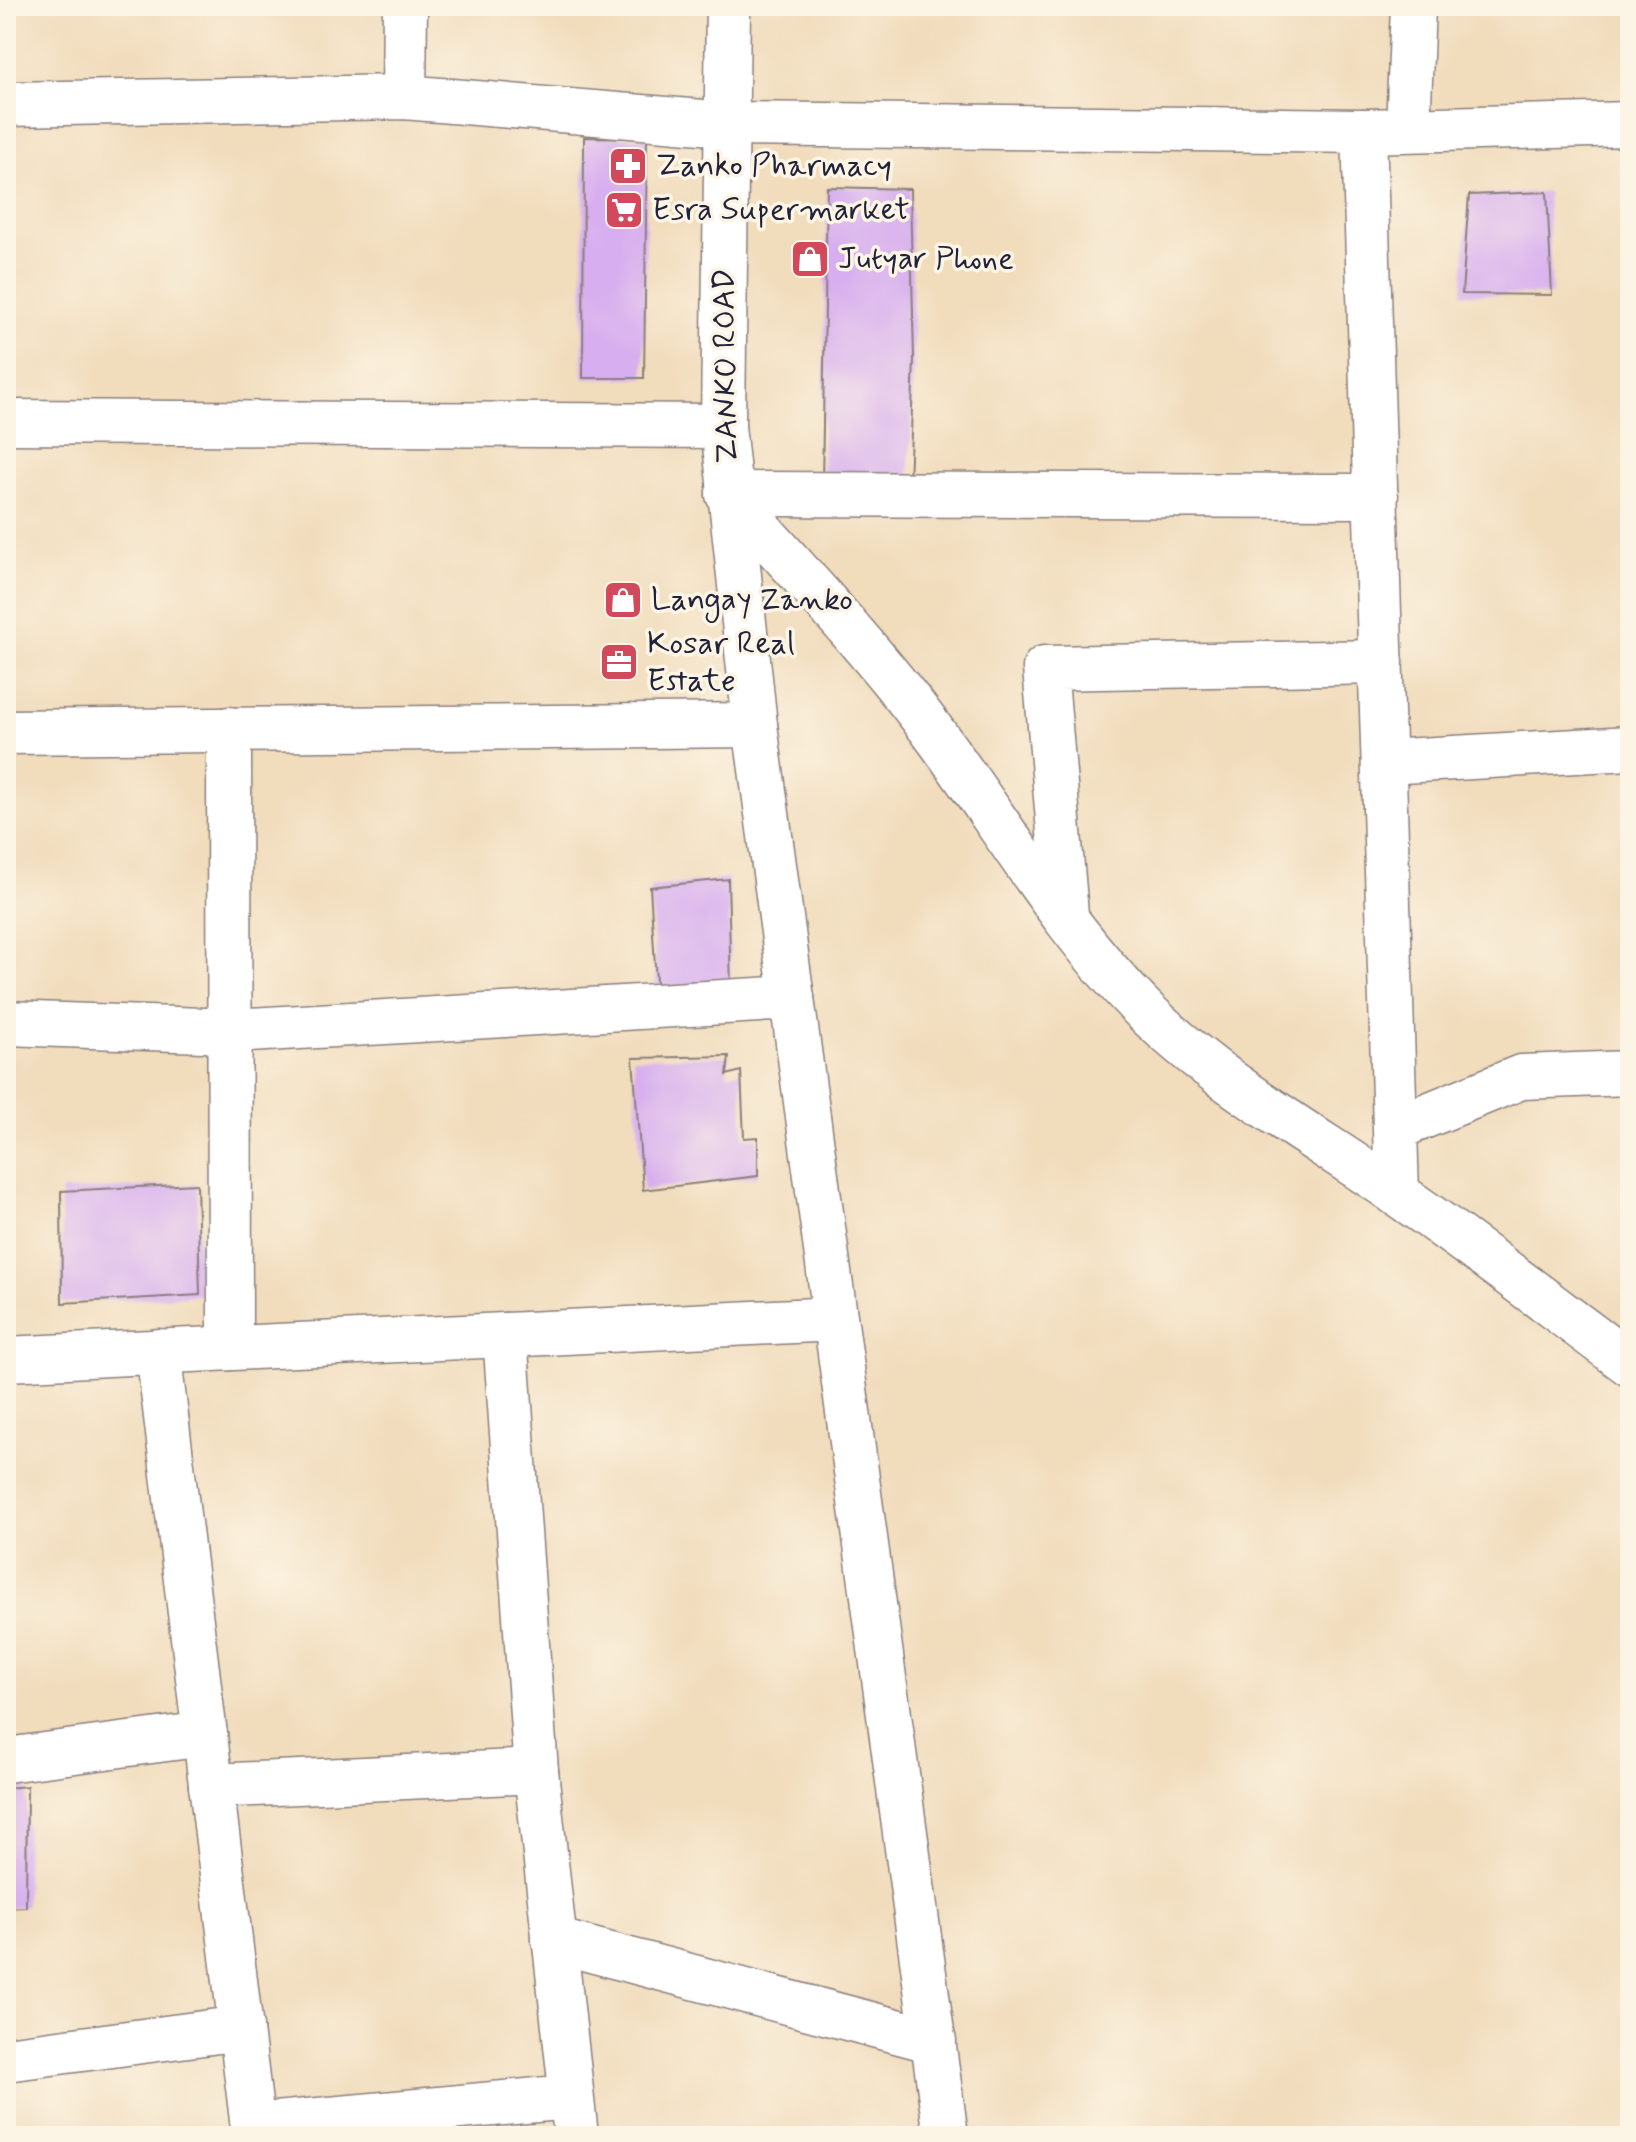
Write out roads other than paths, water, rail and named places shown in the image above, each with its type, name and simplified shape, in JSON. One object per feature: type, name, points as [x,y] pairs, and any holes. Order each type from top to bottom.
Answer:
[{"type":"street","points":[[404,97],[405,6]]},
{"type":"street","name":"ZANKO ROAD","points":[[728,6],[723,426],[728,494],[755,725],[946,2136]]},
{"type":"street","points":[[1408,129],[1413,6]]},
{"type":"street","points":[[6,104],[404,97],[726,124],[1364,131],[1630,124]]},
{"type":"street","points":[[1364,131],[1397,1194]]},
{"type":"street","points":[[6,422],[723,426]]},
{"type":"street","points":[[728,494],[1376,496]]},
{"type":"street","points":[[728,494],[882,667],[1113,977],[1201,1060],[1397,1194],[1630,1364]]},
{"type":"street","points":[[1066,917],[1045,668],[1381,662]]},
{"type":"street","points":[[6,732],[755,725]]},
{"type":"street","points":[[229,729],[232,1031],[230,1348]]},
{"type":"street","points":[[1384,762],[1630,748]]},
{"type":"street","points":[[6,1023],[232,1031],[792,998]]},
{"type":"street","points":[[1396,1128],[1521,1077],[1630,1073]]},
{"type":"street","points":[[6,1359],[835,1319]]},
{"type":"street","points":[[158,1351],[253,2131],[573,2117],[536,1771],[505,1335]]},
{"type":"street","points":[[6,1760],[205,1734]]},
{"type":"street","points":[[211,1786],[536,1771]]},
{"type":"street","points":[[554,1940],[934,2041]]},
{"type":"street","points":[[6,2059],[241,2028]]},
{"type":"place","name":"Zanko Pharmacy","points":[[628,166]]},
{"type":"place","name":"Esra Supermarket","points":[[624,210]]},
{"type":"place","name":"Jutyar Phone","points":[[810,259]]},
{"type":"place","name":"Langay Zanko","points":[[623,600]]},
{"type":"place","name":"Kosar Real Estate","points":[[619,662]]}]
